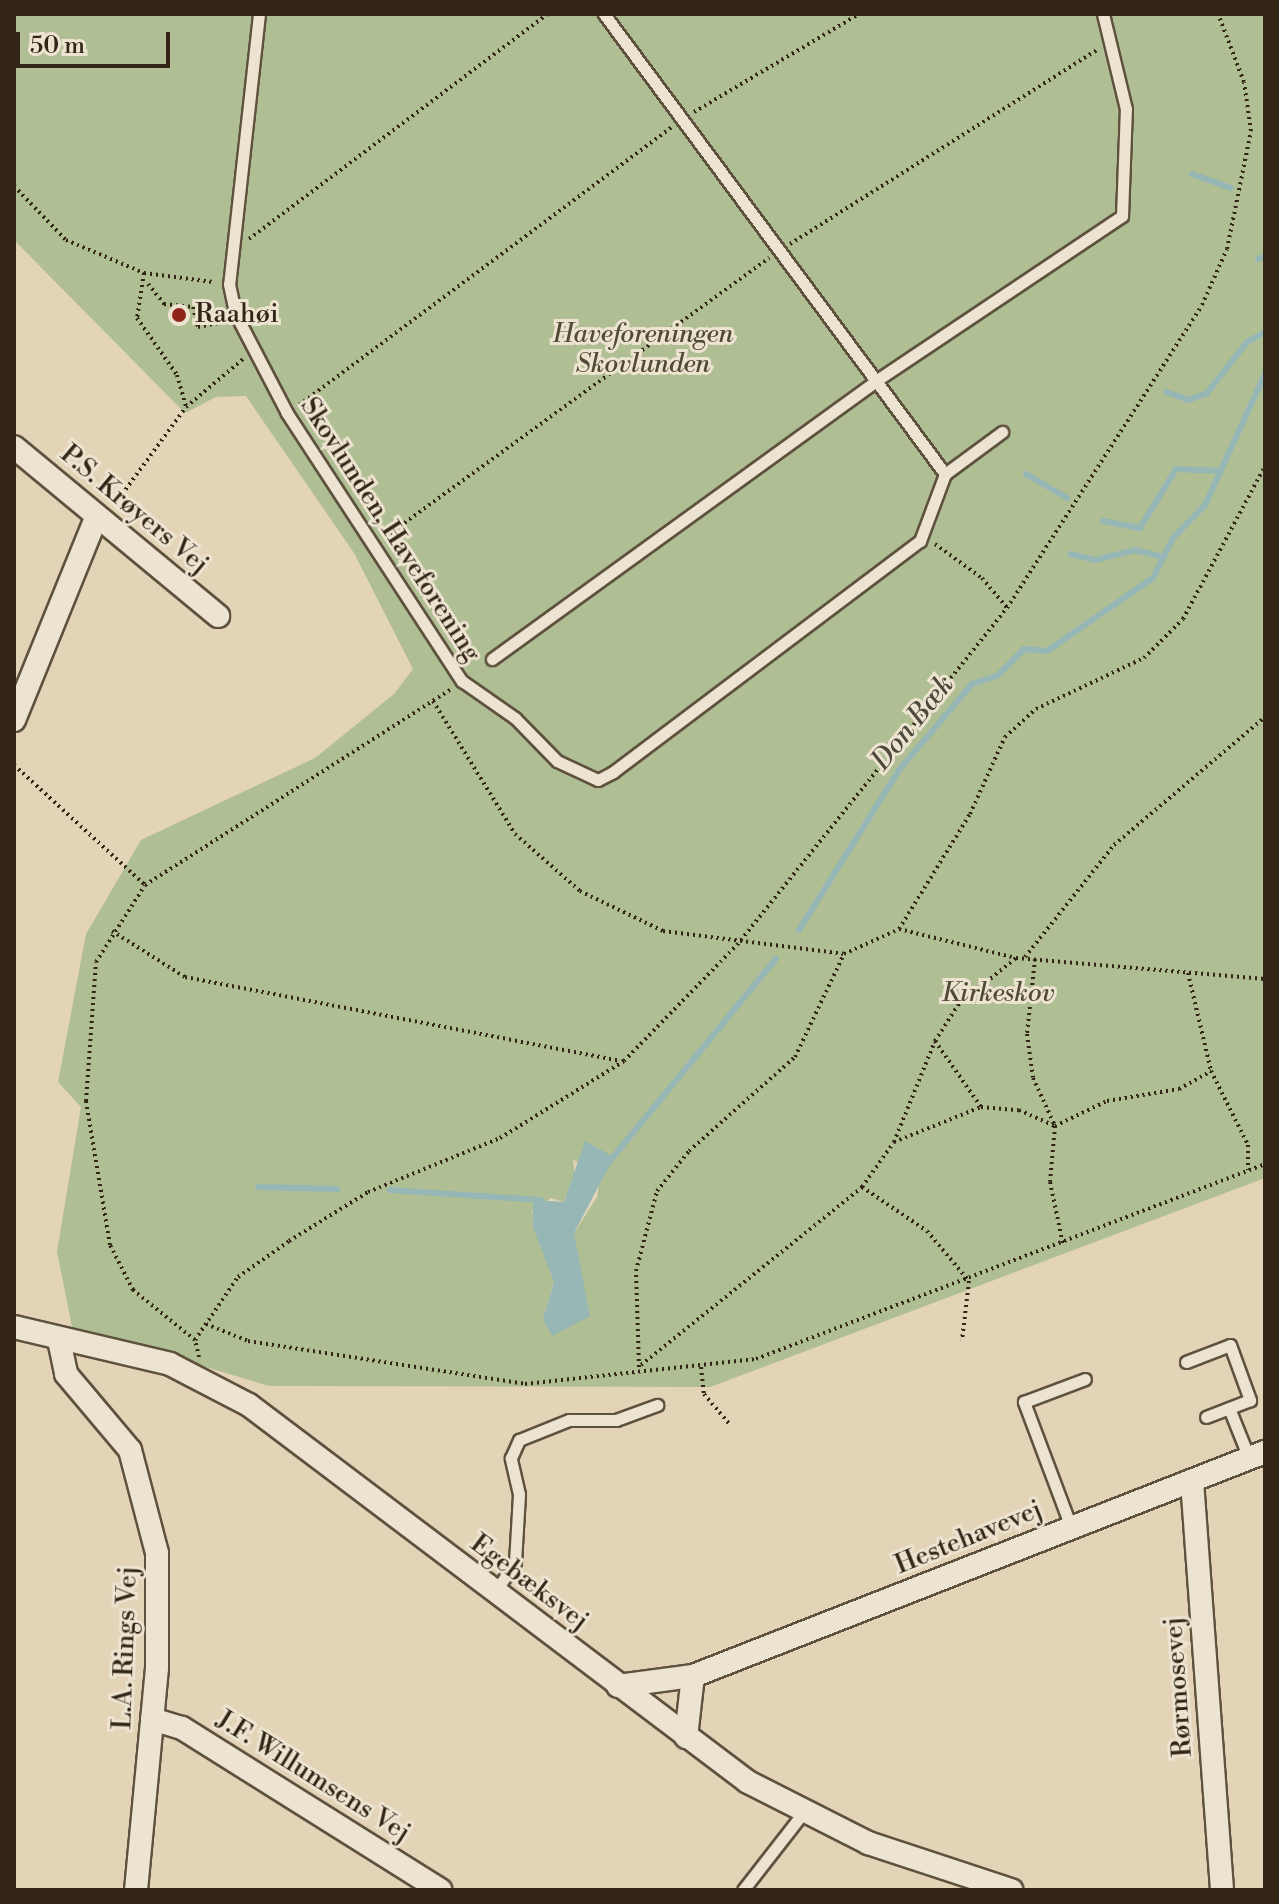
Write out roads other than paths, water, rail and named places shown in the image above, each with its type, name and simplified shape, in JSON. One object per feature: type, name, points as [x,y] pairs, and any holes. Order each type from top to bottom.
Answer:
[{"type":"street","name":"P.S. Krøyers Vej","points":[[14,447],[218,616]]},
{"type":"street","points":[[14,720],[97,516]]},
{"type":"street","name":"Egebæksvej","points":[[14,1327],[170,1364],[249,1405],[686,1737],[803,1813],[868,1843],[1011,1890]]},
{"type":"street","name":"L.A. Rings Vej","points":[[59,1340],[66,1374],[130,1450],[149,1504],[160,1607],[136,1890]]},
{"type":"street","name":"Hestehavevej","points":[[618,1686],[693,1676],[1257,1455]]},
{"type":"street","name":"Rørmosevej","points":[[1192,1481],[1222,1890]]},
{"type":"street","points":[[686,1737],[693,1676]]},
{"type":"street","name":"J.F. Willumsens Vej","points":[[152,1719],[182,1728],[440,1890]]},
{"type":"lane","name":"Skovlunden, Haveforening","points":[[259,14],[229,284],[235,313],[252,354],[287,413],[462,681],[515,718],[557,761],[598,780],[925,533],[945,474]]},
{"type":"lane","points":[[604,14],[945,474],[1002,432]]},
{"type":"lane","points":[[492,659],[874,382],[1122,216],[1126,109],[1103,14]]},
{"type":"lane","points":[[1186,1362],[1230,1345],[1250,1400],[1206,1417]]},
{"type":"lane","points":[[1071,1527],[1024,1402],[1085,1379]]},
{"type":"lane","points":[[495,1592],[515,1562],[519,1494],[511,1458],[519,1440],[569,1420],[616,1420],[657,1405]]},
{"type":"lane","points":[[1229,1408],[1257,1455]]},
{"type":"lane","points":[[743,1890],[803,1813]]},
{"type":"water","points":[[585,1141],[614,1157],[574,1233],[590,1316],[552,1336],[543,1319],[554,1282],[533,1227],[533,1200],[564,1202]]},
{"type":"waterway","points":[[1192,174],[1231,188]]},
{"type":"waterway","points":[[1258,259],[1265,256]]},
{"type":"waterway","points":[[1166,392],[1189,400],[1207,393],[1247,342],[1265,332]]},
{"type":"waterway","name":"Don Bæk","points":[[799,930],[899,770],[972,684],[997,676],[1024,649],[1047,651],[1153,578],[1173,538],[1205,505],[1265,374]]},
{"type":"waterway","points":[[1103,521],[1140,528],[1176,469],[1221,471]]},
{"type":"waterway","points":[[1026,474],[1067,498]]},
{"type":"waterway","points":[[1070,554],[1095,560],[1135,550],[1164,557]]},
{"type":"waterway","name":"Don Bæk","points":[[609,1162],[776,959]]},
{"type":"waterway","points":[[258,1187],[337,1189]]},
{"type":"waterway","points":[[390,1190],[541,1200]]},
{"type":"place","name":"Raahøi","points":[[179,315]]},
{"type":"park label","name":"Haveforeningen Skovlunden","points":[[643,350]]},
{"type":"park label","name":"Kirkeskov","points":[[998,994]]}]
